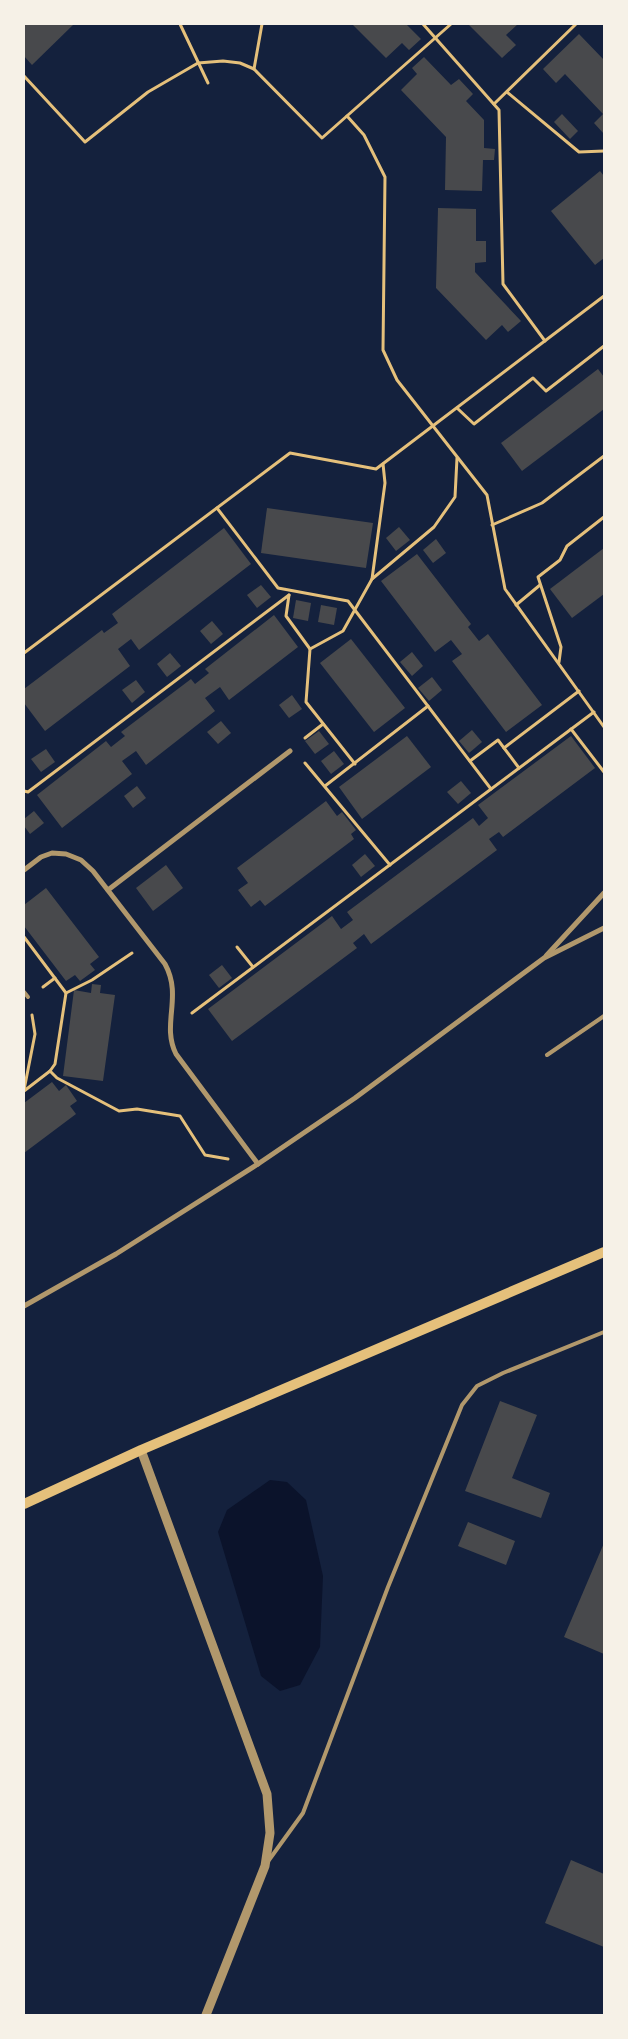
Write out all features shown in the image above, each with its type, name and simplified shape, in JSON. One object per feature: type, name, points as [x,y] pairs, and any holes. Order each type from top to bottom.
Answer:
[{"type":"main road","points":[[24,1504],[141,1450],[604,1252]]},
{"type":"street","points":[[108,890],[290,751]]},
{"type":"street","points":[[24,870],[41,857],[52,853],[66,854],[81,860],[108,890],[147,940],[171,975],[174,998],[171,1044],[176,1054],[258,1164]]},
{"type":"street","points":[[544,958],[604,894]]},
{"type":"street","points":[[24,1306],[116,1254],[258,1164],[355,1098],[544,958],[604,928]]},
{"type":"street","points":[[141,1450],[268,1794],[270,1833],[264,1866],[206,2015]]},
{"type":"lane","points":[[24,992],[28,997]]},
{"type":"lane","points":[[547,1055],[604,1016]]},
{"type":"lane","points":[[264,1866],[303,1813],[388,1587],[462,1405],[477,1386],[503,1373],[604,1332]]},
{"type":"path","points":[[180,24],[208,83]]},
{"type":"path","points":[[254,69],[262,24]]},
{"type":"path","points":[[423,24],[500,110],[502,284],[545,341]]},
{"type":"path","points":[[24,76],[85,142],[148,92],[198,63],[223,61],[240,63],[254,69],[322,138],[451,24]]},
{"type":"path","points":[[494,104],[576,24]]},
{"type":"path","points":[[507,92],[579,152],[604,151]]},
{"type":"path","points":[[348,116],[364,135],[385,177],[383,350],[397,380],[487,495],[505,589],[604,727]]},
{"type":"path","points":[[24,653],[290,453],[376,469],[604,296]]},
{"type":"path","points":[[456,408],[474,424],[533,378],[546,391],[604,346]]},
{"type":"path","points":[[492,525],[542,503],[604,456]]},
{"type":"path","points":[[372,579],[434,527],[455,497],[457,458]]},
{"type":"path","points":[[310,649],[343,631],[372,579],[385,483],[383,464]]},
{"type":"path","points":[[217,508],[278,588],[348,601],[491,789]]},
{"type":"path","points":[[559,663],[561,647],[538,577],[560,560],[567,546],[604,517]]},
{"type":"path","points":[[516,605],[540,585]]},
{"type":"path","points":[[290,590],[286,616],[310,649],[306,702],[355,764]]},
{"type":"path","points":[[24,791],[28,792],[289,595]]},
{"type":"path","points":[[504,748],[579,690]]},
{"type":"path","points":[[325,786],[428,706]]},
{"type":"path","points":[[172,1015],[190,1015],[594,712]]},
{"type":"path","points":[[570,729],[604,772]]},
{"type":"path","points":[[470,761],[498,740],[520,768]]},
{"type":"path","points":[[290,751],[304,762],[390,865]]},
{"type":"path","points":[[24,937],[66,993],[55,1064],[50,1071],[24,1091]]},
{"type":"path","points":[[66,993],[92,980],[147,940]]},
{"type":"path","points":[[237,947],[253,967]]},
{"type":"path","points":[[24,1091],[35,1034],[28,997],[55,978]]},
{"type":"path","points":[[50,1071],[57,1078],[118,1111],[137,1109],[180,1116],[205,1155],[258,1164]]},
{"type":"water","points":[[270,1480],[287,1482],[306,1500],[323,1576],[320,1647],[300,1685],[280,1691],[261,1676],[218,1532],[227,1510]]},
{"type":"building","points":[[24,24],[74,24],[32,65],[24,56]]},
{"type":"building","points":[[352,24],[406,24],[421,39],[409,50],[402,43],[386,58]]},
{"type":"building","points":[[468,24],[518,24],[506,35],[516,45],[502,58]]},
{"type":"building","points":[[579,34],[604,60],[604,134],[594,123],[603,114],[565,74],[556,83],[543,69]]},
{"type":"building","points":[[424,57],[451,85],[459,79],[473,94],[466,101],[484,120],[484,148],[495,149],[494,160],[483,160],[482,191],[445,190],[446,137],[401,90],[417,74],[412,68]]},
{"type":"building","points":[[562,114],[578,131],[570,139],[554,122]]},
{"type":"building","points":[[600,171],[604,176],[604,258],[595,265],[551,211]]},
{"type":"building","points":[[438,208],[476,209],[476,241],[486,241],[486,262],[475,263],[475,272],[521,321],[508,332],[502,325],[486,340],[436,288]]},
{"type":"building","points":[[598,369],[604,377],[604,409],[522,471],[501,443]]},
{"type":"building","points":[[267,508],[373,523],[366,568],[261,553]]},
{"type":"building","points":[[399,527],[410,540],[396,551],[386,538]]},
{"type":"building","points":[[224,528],[251,564],[139,650],[131,639],[118,649],[130,666],[45,731],[24,703],[24,689],[102,630],[104,633],[118,623],[112,614]]},
{"type":"building","points":[[436,539],[446,553],[433,563],[423,550]]},
{"type":"building","points":[[604,548],[604,594],[572,618],[550,589]]},
{"type":"building","points":[[417,554],[471,624],[468,627],[479,641],[488,634],[542,705],[506,732],[452,661],[462,654],[451,640],[435,652],[381,581]]},
{"type":"building","points":[[261,585],[271,597],[257,608],[247,595]]},
{"type":"building","points":[[296,600],[311,603],[308,621],[293,618]]},
{"type":"building","points":[[321,605],[337,608],[334,625],[318,622]]},
{"type":"building","points":[[274,615],[298,647],[229,700],[220,687],[205,698],[215,711],[146,765],[136,751],[122,761],[132,774],[62,828],[37,795],[106,741],[111,747],[125,736],[121,732],[191,679],[195,684],[209,673],[205,669]]},
{"type":"building","points":[[212,621],[223,634],[211,644],[200,631]]},
{"type":"building","points":[[351,639],[405,708],[374,732],[320,663]]},
{"type":"building","points":[[412,652],[423,666],[412,676],[400,662]]},
{"type":"building","points":[[170,653],[181,666],[167,677],[157,664]]},
{"type":"building","points":[[432,677],[442,690],[429,701],[418,688]]},
{"type":"building","points":[[136,680],[145,692],[132,703],[122,690]]},
{"type":"building","points":[[292,695],[302,709],[289,718],[279,705]]},
{"type":"building","points":[[221,721],[231,733],[218,744],[207,732]]},
{"type":"building","points":[[472,730],[482,742],[469,753],[459,741]]},
{"type":"building","points":[[319,731],[329,744],[315,754],[305,741]]},
{"type":"building","points":[[407,736],[431,767],[362,819],[339,787]]},
{"type":"building","points":[[571,736],[595,768],[503,837],[499,832],[489,839],[497,850],[371,944],[364,934],[353,943],[357,948],[232,1041],[208,1009],[332,916],[341,929],[353,920],[347,912],[473,818],[479,826],[488,818],[478,805]]},
{"type":"building","points":[[46,749],[55,762],[41,772],[31,759]]},
{"type":"building","points":[[334,751],[344,764],[331,774],[321,761]]},
{"type":"building","points":[[461,781],[471,793],[458,804],[447,792]]},
{"type":"building","points":[[137,786],[146,798],[133,808],[124,796]]},
{"type":"building","points":[[326,801],[337,816],[342,812],[356,830],[351,834],[354,839],[265,906],[260,900],[251,907],[238,890],[248,883],[237,868]]},
{"type":"building","points":[[34,811],[44,823],[30,834],[24,826],[24,819]]},
{"type":"building","points":[[365,854],[375,866],[361,877],[352,865]]},
{"type":"building","points":[[166,865],[183,888],[153,911],[136,888]]},
{"type":"building","points":[[46,888],[99,957],[90,964],[95,970],[80,981],[75,975],[66,981],[24,926],[24,905]]},
{"type":"building","points":[[222,965],[232,978],[219,988],[209,975]]},
{"type":"building","points":[[92,984],[101,985],[100,993],[115,995],[103,1081],[63,1076],[74,990],[91,993]]},
{"type":"building","points":[[52,1082],[59,1091],[66,1085],[77,1101],[70,1106],[76,1114],[24,1153],[24,1103]]},
{"type":"building","points":[[500,1401],[537,1415],[512,1478],[550,1493],[541,1518],[465,1491]]},
{"type":"building","points":[[468,1522],[515,1541],[506,1565],[458,1546]]},
{"type":"building","points":[[604,1543],[604,1654],[564,1637]]},
{"type":"building","points":[[571,1860],[604,1874],[604,1947],[545,1923]]}]
